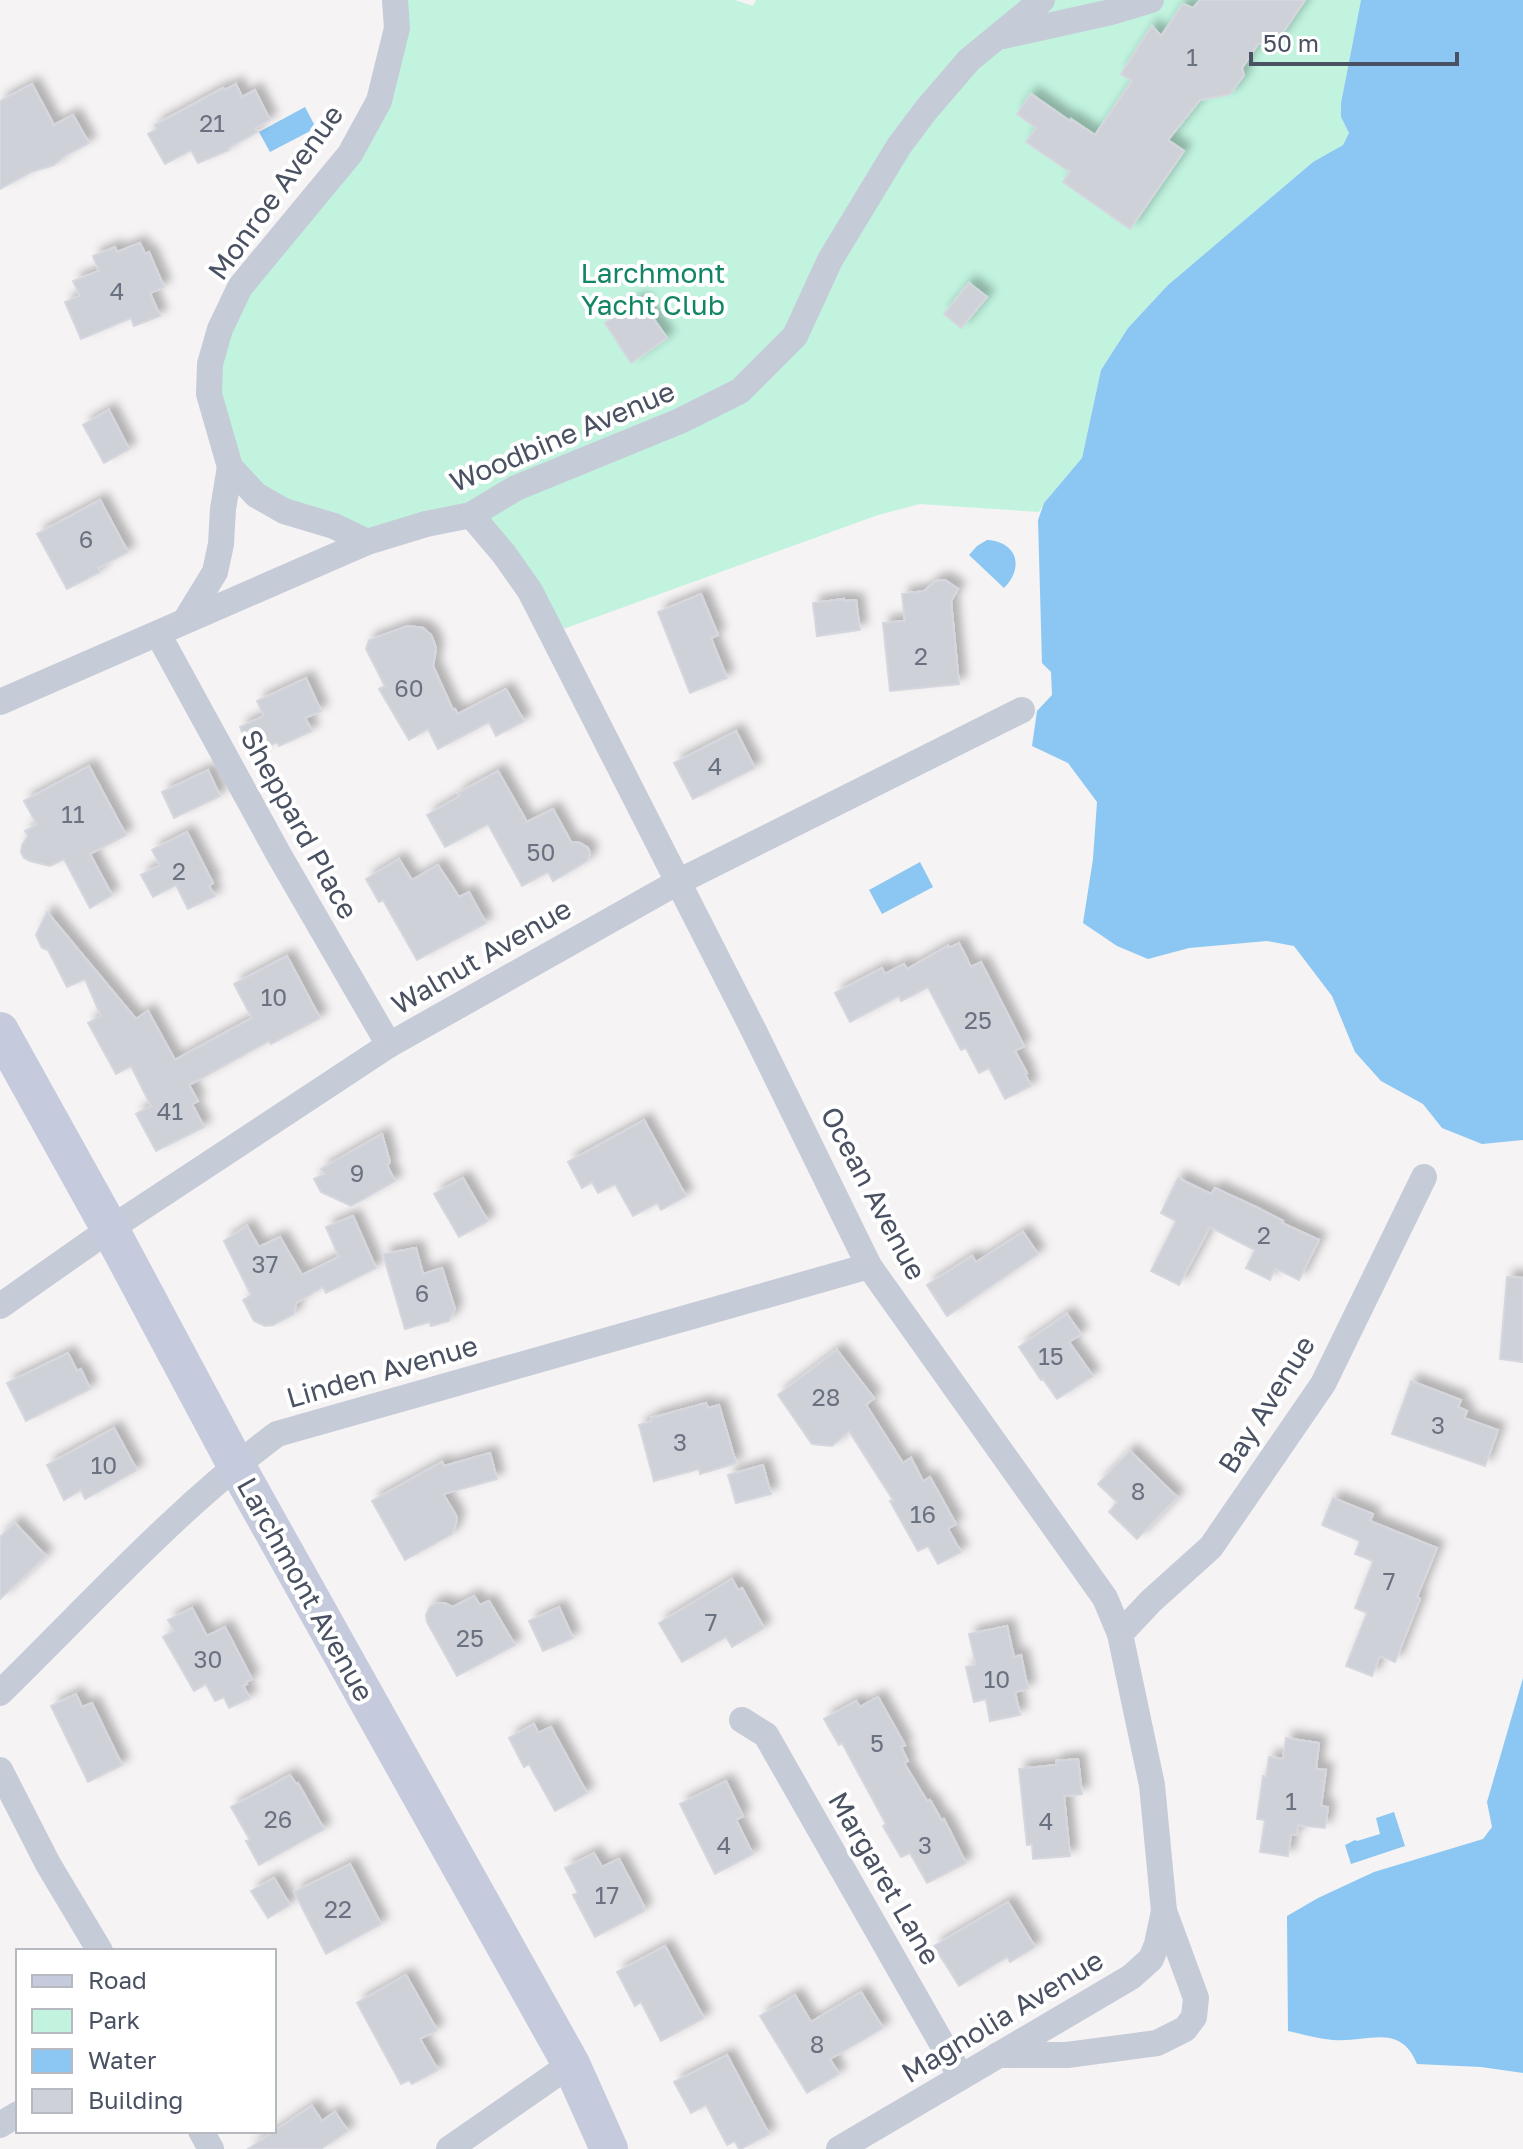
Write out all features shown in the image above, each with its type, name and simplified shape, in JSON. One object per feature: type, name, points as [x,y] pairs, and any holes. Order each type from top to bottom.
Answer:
[{"type":"street","name":"Monroe Avenue","points":[[185,621],[215,572],[221,544],[230,467],[209,394],[210,364],[220,329],[240,287],[350,154],[379,101],[397,28],[395,0]]},
{"type":"street","name":"Woodbine Avenue","points":[[0,702],[367,542],[426,524],[471,515],[516,488],[680,421],[740,391],[795,336],[830,260],[899,146],[969,60],[1042,0]]},
{"type":"street","points":[[995,37],[1111,12],[1151,0]]},
{"type":"street","name":"Monroe Avenue","points":[[230,467],[256,495],[284,511],[334,526],[367,542]]},
{"type":"street","name":"Ocean Avenue","points":[[471,515],[530,591],[753,1029],[869,1266],[1105,1598],[1120,1634],[1152,1785],[1164,1911]]},
{"type":"street","name":"Sheppard Place","points":[[158,634],[279,855],[389,1045]]},
{"type":"street","name":"Walnut Avenue","points":[[0,1306],[110,1229],[389,1045],[678,882],[1022,710]]},
{"type":"street","name":"Larchmont Avenue","points":[[0,1031],[236,1465],[571,2064],[609,2149]]},
{"type":"street","name":"Bay Avenue","points":[[1120,1634],[1151,1601],[1211,1547],[1323,1384],[1424,1177]]},
{"type":"street","name":"Linden Avenue","points":[[0,1693],[192,1504],[277,1434],[869,1266]]},
{"type":"street","name":"Margaret Lane","points":[[742,1720],[766,1735],[961,2077]]},
{"type":"street","points":[[0,1770],[48,1864],[99,1949]]},
{"type":"street","points":[[998,2055],[1067,2055],[1157,2043],[1185,2029],[1194,2017],[1196,1998],[1164,1911]]},
{"type":"street","name":"Magnolia Avenue","points":[[839,2149],[1131,1977],[1151,1959],[1164,1911]]},
{"type":"street","points":[[449,2149],[571,2064]]},
{"type":"green space","name":"Larchmont Yacht Club","points":[[399,0],[735,0],[753,6],[756,0],[1361,0],[1341,103],[1341,117],[1349,133],[1343,145],[1313,162],[1168,285],[1128,328],[1101,370],[1082,458],[1039,512],[920,504],[878,515],[555,632],[472,512],[367,537],[287,509],[235,467],[214,368],[245,288],[344,168]]},
{"type":"water","points":[[1361,0],[1523,0],[1523,1140],[1482,1144],[1442,1128],[1423,1104],[1381,1081],[1355,1052],[1332,996],[1294,946],[1267,941],[1189,948],[1148,959],[1117,946],[1083,923],[1093,859],[1097,802],[1068,763],[1032,746],[1037,711],[1052,695],[1051,672],[1042,663],[1038,520],[1044,503],[1082,458],[1101,370],[1128,328],[1168,285],[1313,162],[1343,145],[1349,133],[1341,117],[1341,103]]},
{"type":"water","points":[[305,107],[316,128],[270,152],[259,132]]},
{"type":"water","points":[[987,540],[1006,546],[1015,557],[1014,572],[1004,588],[969,555]]},
{"type":"water","points":[[920,862],[933,887],[882,914],[869,890]]},
{"type":"water","points":[[1523,1678],[1523,2073],[1481,2067],[1417,2064],[1401,2043],[1381,2037],[1333,2040],[1288,2031],[1287,1916],[1374,1872],[1483,1839],[1492,1827],[1487,1802]]},
{"type":"water","points":[[1394,1812],[1405,1846],[1351,1864],[1345,1845],[1380,1834],[1376,1818]]},
{"type":"building","points":[[1200,0],[1305,0],[1277,41],[1258,44],[1242,68],[1244,75],[1230,94],[1200,100],[1168,140],[1184,151],[1130,229],[1063,182],[1070,172],[1026,142],[1036,128],[1017,114],[1031,94],[1095,135],[1132,81],[1121,74],[1152,26],[1161,36],[1183,4],[1193,8]]},
{"type":"building","points":[[32,84],[54,125],[73,115],[89,143],[54,165],[31,172],[0,189],[0,101]]},
{"type":"building","points":[[236,84],[242,97],[255,90],[270,120],[255,128],[257,132],[229,150],[198,163],[191,150],[165,164],[148,134],[157,129],[155,125]]},
{"type":"building","points":[[140,243],[145,254],[149,252],[164,287],[150,293],[160,316],[134,326],[131,318],[81,339],[65,302],[80,296],[73,281],[99,271],[93,256],[115,247],[117,252]]},
{"type":"building","points":[[969,283],[987,297],[961,328],[944,314]]},
{"type":"building","points":[[640,299],[667,338],[631,363],[605,323]]},
{"type":"building","points":[[109,410],[129,449],[104,463],[83,425]]},
{"type":"building","points":[[100,500],[128,552],[98,568],[100,572],[67,589],[37,534]]},
{"type":"building","points":[[945,580],[958,589],[951,601],[959,684],[890,691],[883,623],[905,621],[902,594],[924,591],[936,581]]},
{"type":"building","points":[[701,594],[718,635],[711,638],[727,678],[690,693],[658,612]]},
{"type":"building","points":[[856,600],[860,630],[817,636],[813,603]]},
{"type":"building","points":[[408,626],[423,628],[431,635],[436,649],[433,666],[453,710],[458,714],[506,689],[524,721],[496,736],[489,722],[438,749],[428,729],[409,740],[379,689],[385,686],[366,649],[369,640]]},
{"type":"building","points":[[306,678],[321,711],[305,718],[312,731],[252,754],[240,727],[264,716],[257,701]]},
{"type":"building","points":[[736,731],[755,768],[693,799],[674,763]]},
{"type":"building","points":[[89,766],[126,835],[90,854],[112,895],[90,908],[64,859],[50,866],[30,861],[21,852],[28,836],[25,831],[37,825],[24,801]]},
{"type":"building","points":[[208,770],[220,796],[174,818],[162,792]]},
{"type":"building","points":[[498,771],[527,822],[553,809],[571,842],[588,848],[587,861],[553,881],[548,872],[522,886],[488,824],[445,847],[427,815]]},
{"type":"building","points":[[187,832],[213,883],[209,886],[215,896],[188,909],[176,885],[153,897],[141,875],[160,865],[152,850]]},
{"type":"building","points":[[399,859],[412,880],[438,865],[459,897],[469,892],[486,923],[417,960],[383,900],[379,902],[366,879]]},
{"type":"building","points":[[47,912],[136,1019],[148,1011],[175,1060],[252,1018],[234,984],[287,956],[320,1018],[271,1044],[269,1041],[189,1085],[198,1101],[192,1104],[204,1127],[156,1151],[136,1114],[151,1106],[131,1066],[116,1074],[88,1023],[101,1016],[85,979],[67,987],[48,950],[42,948],[36,935]]},
{"type":"building","points":[[959,943],[971,967],[981,962],[1024,1046],[1015,1051],[1031,1086],[1005,1099],[989,1068],[979,1073],[966,1048],[961,1050],[928,987],[901,1001],[899,996],[850,1022],[835,993],[882,968],[885,974],[904,964],[907,969]]},
{"type":"building","points":[[644,1120],[686,1196],[661,1210],[657,1203],[633,1216],[615,1184],[598,1193],[592,1182],[582,1188],[568,1162]]},
{"type":"building","points":[[382,1134],[390,1162],[387,1165],[395,1181],[351,1206],[321,1192],[314,1179],[325,1174],[321,1169]]},
{"type":"building","points":[[463,1178],[488,1221],[459,1237],[434,1194]]},
{"type":"building","points":[[1178,1178],[1211,1194],[1215,1188],[1319,1240],[1299,1280],[1275,1268],[1270,1280],[1246,1268],[1255,1250],[1210,1227],[1179,1285],[1151,1271],[1176,1221],[1161,1213]]},
{"type":"building","points":[[353,1216],[376,1268],[326,1293],[323,1287],[296,1303],[294,1314],[273,1325],[265,1326],[254,1321],[243,1300],[251,1295],[224,1241],[247,1226],[259,1247],[280,1237],[302,1275],[339,1257],[326,1227]]},
{"type":"building","points":[[1023,1232],[1038,1254],[947,1316],[927,1285],[972,1256],[976,1262]]},
{"type":"building","points":[[416,1248],[423,1274],[442,1268],[455,1309],[449,1321],[431,1326],[429,1322],[405,1329],[383,1254]]},
{"type":"building","points":[[1507,1277],[1523,1278],[1523,1362],[1500,1359]]},
{"type":"building","points":[[1067,1314],[1081,1334],[1069,1342],[1093,1376],[1057,1399],[1019,1347]]},
{"type":"building","points":[[837,1350],[874,1398],[866,1405],[903,1463],[911,1458],[923,1481],[930,1477],[956,1524],[948,1529],[961,1552],[938,1564],[928,1546],[918,1551],[890,1501],[893,1500],[849,1431],[832,1446],[812,1444],[778,1395]]},
{"type":"building","points":[[68,1353],[77,1371],[81,1369],[90,1389],[26,1421],[7,1383]]},
{"type":"building","points":[[1411,1381],[1461,1400],[1458,1407],[1467,1411],[1464,1418],[1498,1430],[1485,1466],[1392,1434]]},
{"type":"building","points":[[706,1403],[708,1408],[719,1405],[736,1463],[700,1474],[699,1469],[654,1481],[639,1425],[652,1421],[651,1418]]},
{"type":"building","points":[[114,1428],[137,1470],[85,1499],[81,1490],[64,1500],[47,1465]]},
{"type":"building","points":[[1130,1451],[1177,1497],[1137,1539],[1109,1512],[1117,1502],[1098,1484]]},
{"type":"building","points":[[490,1453],[497,1479],[443,1494],[456,1515],[452,1534],[405,1560],[372,1501],[442,1462],[444,1466]]},
{"type":"building","points":[[763,1465],[771,1494],[736,1503],[728,1475]]},
{"type":"building","points":[[1333,1498],[1373,1514],[1370,1521],[1437,1548],[1395,1662],[1380,1656],[1372,1676],[1346,1666],[1367,1613],[1355,1608],[1373,1561],[1355,1554],[1360,1541],[1322,1525]]},
{"type":"building","points":[[15,1523],[46,1556],[0,1599],[0,1537]]},
{"type":"building","points":[[732,1579],[738,1590],[742,1588],[764,1628],[732,1647],[726,1637],[682,1662],[659,1623]]},
{"type":"building","points":[[474,1596],[480,1605],[489,1601],[515,1645],[457,1676],[426,1615],[436,1603],[453,1607]]},
{"type":"building","points":[[559,1607],[573,1638],[543,1651],[529,1621]]},
{"type":"building","points":[[192,1608],[207,1636],[225,1627],[252,1679],[243,1686],[250,1698],[229,1708],[224,1697],[215,1701],[206,1684],[194,1691],[163,1637],[174,1631],[168,1620]]},
{"type":"building","points":[[1007,1626],[1014,1657],[1021,1655],[1028,1689],[1015,1692],[1020,1715],[990,1721],[986,1699],[974,1702],[966,1667],[976,1665],[969,1634]]},
{"type":"building","points":[[76,1694],[82,1707],[92,1703],[122,1765],[88,1782],[51,1706]]},
{"type":"building","points":[[878,1697],[905,1745],[901,1747],[908,1761],[904,1763],[927,1801],[930,1800],[942,1821],[944,1819],[966,1863],[927,1883],[910,1853],[901,1857],[842,1743],[839,1745],[824,1719],[856,1701],[860,1707]]},
{"type":"building","points":[[534,1724],[538,1733],[551,1727],[587,1793],[555,1811],[529,1764],[524,1767],[509,1738]]},
{"type":"building","points":[[1286,1738],[1319,1743],[1316,1769],[1326,1770],[1321,1806],[1328,1807],[1325,1828],[1298,1825],[1297,1835],[1291,1834],[1288,1856],[1260,1852],[1265,1820],[1257,1819],[1269,1757],[1283,1759]]},
{"type":"building","points":[[1078,1759],[1082,1794],[1064,1796],[1070,1856],[1033,1859],[1032,1844],[1027,1845],[1019,1769]]},
{"type":"building","points":[[290,1775],[298,1783],[324,1829],[259,1865],[246,1841],[250,1840],[231,1807]]},
{"type":"building","points":[[726,1781],[743,1816],[736,1820],[753,1854],[715,1874],[680,1804]]},
{"type":"building","points":[[594,1853],[602,1867],[619,1859],[644,1906],[644,1911],[595,1937],[573,1895],[578,1893],[565,1868]]},
{"type":"building","points":[[350,1864],[381,1924],[326,1954],[294,1892]]},
{"type":"building","points":[[274,1878],[290,1905],[268,1918],[251,1891]]},
{"type":"building","points":[[1008,1902],[1035,1947],[1010,1962],[1007,1957],[959,1986],[934,1946]]},
{"type":"building","points":[[665,1946],[704,2018],[661,2041],[641,2002],[635,2006],[617,1972]]},
{"type":"building","points":[[406,1975],[437,2030],[420,2039],[438,2070],[412,2084],[409,2080],[401,2084],[357,2003]]},
{"type":"building","points":[[861,1992],[883,2028],[830,2059],[839,2074],[807,2093],[760,2016],[795,1995],[811,2022]]},
{"type":"building","points":[[727,2055],[769,2134],[741,2149],[735,2141],[727,2145],[706,2105],[691,2113],[674,2082]]},
{"type":"building","points":[[312,2106],[322,2121],[335,2112],[348,2131],[321,2149],[248,2149]]}]
